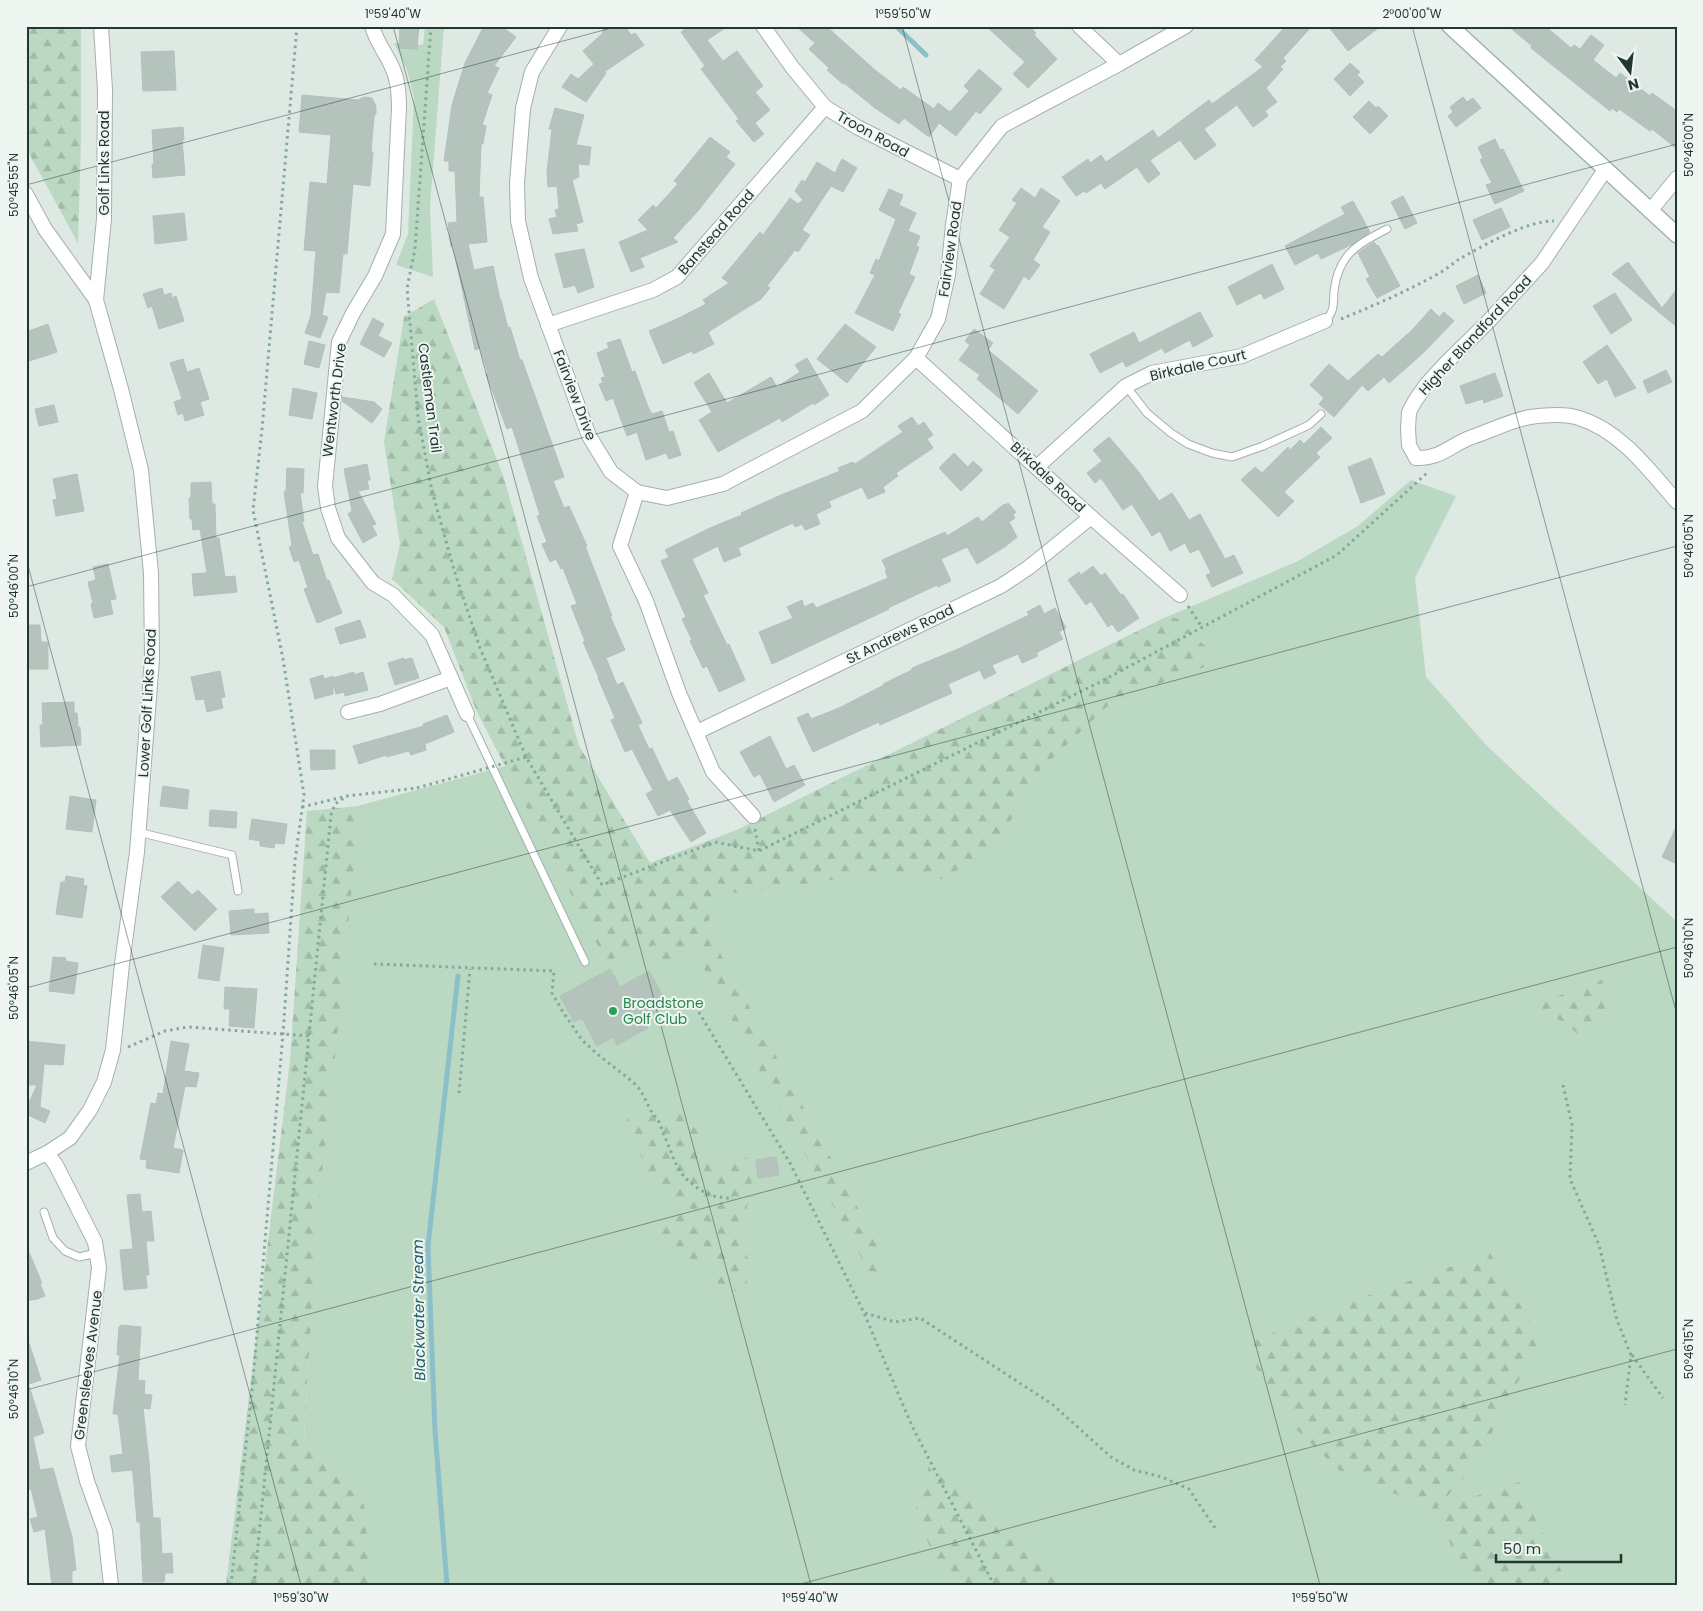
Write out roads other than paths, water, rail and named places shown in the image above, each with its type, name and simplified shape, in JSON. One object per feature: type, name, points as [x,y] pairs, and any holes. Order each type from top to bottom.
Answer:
[{"type":"main road","points":[[1450,26],[1677,235]]},
{"type":"street","name":"Golf Links Road","points":[[96,300],[104,220],[105,90],[101,26]]},
{"type":"street","name":"Wentworth Drive","points":[[372,26],[380,48],[392,66],[399,87],[393,234],[375,276],[353,313],[339,342],[324,486],[328,508],[338,538],[373,583],[393,595],[432,635],[467,714]]},
{"type":"street","name":"Fairview Drive","points":[[560,26],[532,72],[523,108],[518,174],[518,221],[531,278],[588,436],[611,472],[637,492]]},
{"type":"street","name":"Troon Road","points":[[763,26],[792,67],[825,107],[856,127],[960,179]]},
{"type":"street","points":[[1079,26],[1119,64]]},
{"type":"street","name":"Fairview Road","points":[[637,492],[667,498],[723,484],[862,411],[916,358],[938,319],[948,276],[960,179],[1002,126],[1186,26]]},
{"type":"street","name":"Banstead Road","points":[[548,325],[653,290],[677,277],[825,107]]},
{"type":"street","name":"Higher Blandford Road","points":[[1606,170],[1536,270],[1426,385],[1409,412],[1409,445],[1416,458],[1427,458],[1438,456],[1461,441],[1528,417],[1554,415],[1579,418],[1604,430],[1634,453],[1677,502]]},
{"type":"street","points":[[1650,211],[1677,178]]},
{"type":"street","name":"Lower Golf Links Road","points":[[26,194],[45,229],[96,300],[121,389],[141,470],[151,573],[152,659],[138,832],[113,1050],[104,1082],[90,1110],[70,1138],[47,1153],[26,1163]]},
{"type":"street","name":"Birkdale Court","points":[[1037,467],[1126,386],[1152,373],[1242,356],[1325,321]]},
{"type":"street","name":"Birkdale Road","points":[[916,358],[1180,595]]},
{"type":"street","points":[[637,492],[620,546],[646,601],[679,693],[714,772],[753,816]]},
{"type":"street","name":"St Andrews Road","points":[[697,732],[1001,586],[1028,568],[1091,517]]},
{"type":"street","points":[[348,712],[380,704],[451,678]]},
{"type":"street","name":"Greensleeves Avenue","points":[[47,1153],[56,1165],[95,1242],[97,1253],[99,1268],[78,1446],[87,1481],[104,1531],[112,1585]]},
{"type":"lane","points":[[1325,321],[1332,314],[1339,269],[1344,261],[1360,243],[1387,229]]},
{"type":"lane","points":[[1126,386],[1148,413],[1177,437],[1188,444],[1212,453],[1232,457],[1263,446],[1309,425],[1321,414]]},
{"type":"lane","points":[[467,714],[585,962]]},
{"type":"lane","points":[[138,832],[232,855],[238,891]]},
{"type":"lane","points":[[44,1212],[53,1238],[65,1251],[79,1258],[97,1253]]},
{"type":"waterway","points":[[896,26],[926,55]]},
{"type":"waterway","name":"Blackwater Stream","points":[[447,1585],[435,1431],[428,1246],[458,976]]},
{"type":"place","name":"Broadstone Golf Club","points":[[613,1011]]}]
